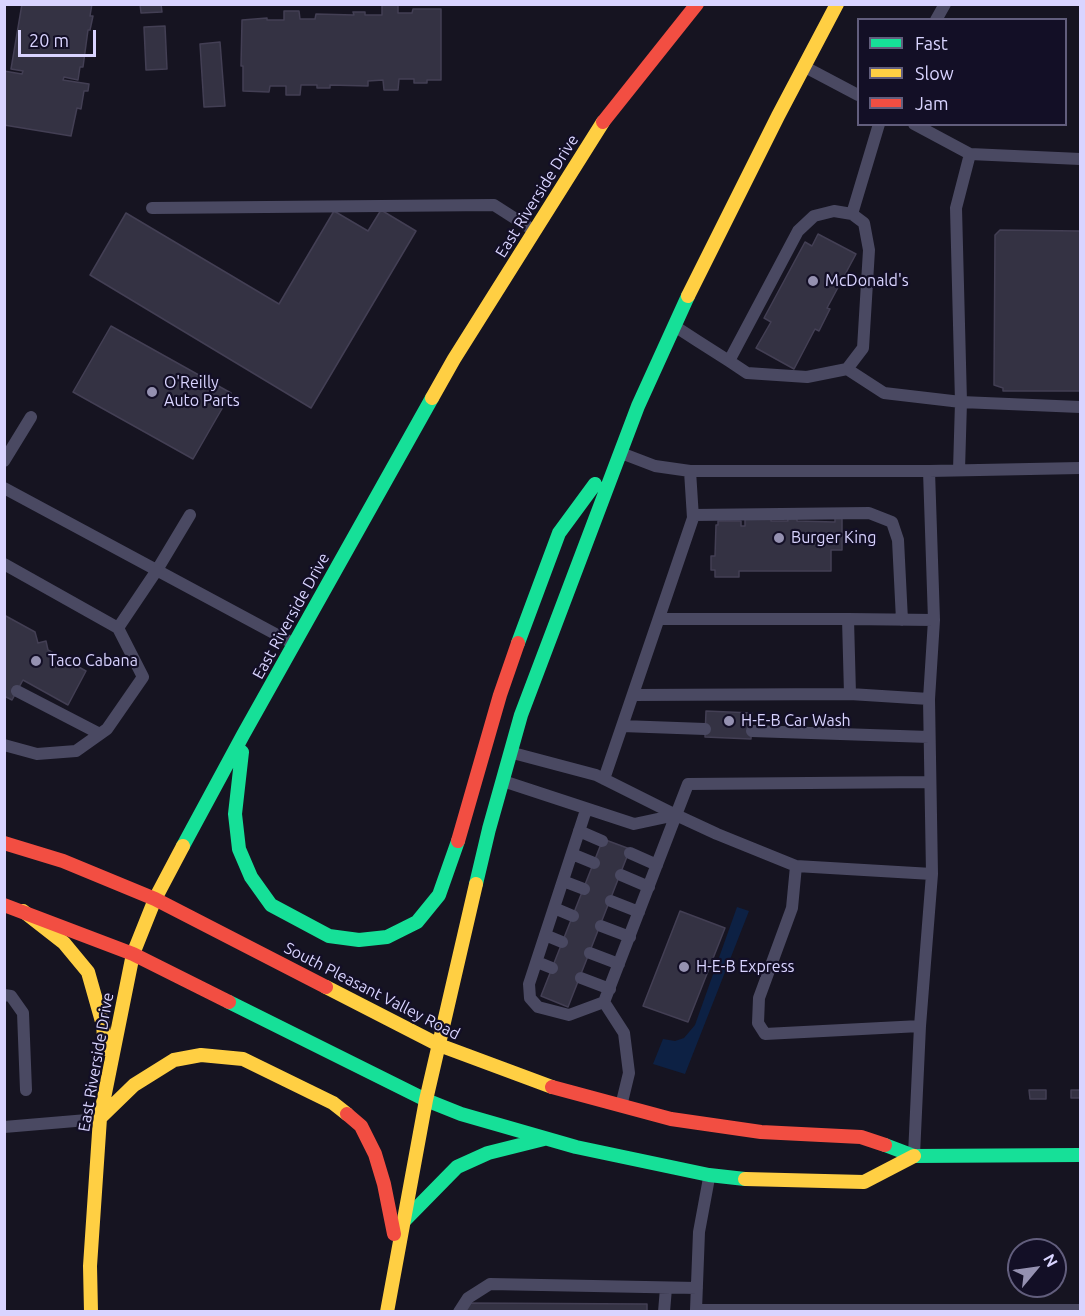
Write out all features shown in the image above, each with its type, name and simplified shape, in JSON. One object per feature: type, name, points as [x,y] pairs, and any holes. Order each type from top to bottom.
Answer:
[{"type":"main road","name":"East Riverside Drive","points":[[91,1311],[90,1266],[99,1118],[133,954],[155,899],[243,735],[454,359],[607,115],[697,4]]},
{"type":"main road","points":[[387,1311],[426,1100],[486,838],[521,715],[619,453],[674,326],[837,4]]},
{"type":"main road","points":[[243,735],[235,814],[240,849],[251,877],[271,905],[329,936],[358,940],[387,937],[417,922],[439,895],[467,814],[500,695],[538,585],[559,533],[619,453]]},
{"type":"main road","name":"South Pleasant Valley Road","points":[[4,843],[63,861],[155,899],[439,1045],[556,1089],[671,1119],[761,1132],[861,1137],[914,1156],[1080,1155]]},
{"type":"main road","name":"South Pleasant Valley Road","points":[[4,905],[133,954],[426,1100],[461,1114],[544,1139],[618,1157],[710,1175],[760,1181],[864,1182],[914,1156]]},
{"type":"main road","points":[[23,911],[64,943],[88,972],[104,1025],[107,1076]]},
{"type":"main road","points":[[99,1118],[134,1085],[174,1060],[201,1055],[243,1059],[333,1103],[361,1126],[375,1154],[384,1184],[398,1253]]},
{"type":"main road","points":[[403,1222],[457,1167],[488,1153],[544,1139]]},
{"type":"lane","points":[[937,18],[945,4]]},
{"type":"lane","points":[[804,66],[857,94]]},
{"type":"lane","points":[[852,214],[878,126]]},
{"type":"lane","points":[[918,126],[970,154],[1080,159]]},
{"type":"lane","points":[[959,470],[961,402],[956,208],[970,154]]},
{"type":"lane","points":[[153,208],[494,205],[534,231]]},
{"type":"lane","points":[[674,326],[747,373],[807,377],[846,369],[863,348],[869,250],[864,223],[852,214],[834,211],[814,216],[798,231],[729,361]]},
{"type":"lane","points":[[846,369],[884,393],[961,402],[1080,407]]},
{"type":"lane","points":[[4,461],[31,417]]},
{"type":"lane","points":[[619,453],[655,466],[690,471],[929,471],[1080,468]]},
{"type":"lane","points":[[604,779],[693,515],[690,471]]},
{"type":"lane","points":[[914,1156],[920,1026],[932,874],[929,699],[934,620],[929,471]]},
{"type":"lane","points":[[4,488],[294,645]]},
{"type":"lane","points":[[693,515],[869,513],[892,522],[898,540],[902,620]]},
{"type":"lane","points":[[118,628],[190,515]]},
{"type":"lane","points":[[4,564],[118,628],[143,677],[107,729],[76,751],[37,754],[4,745]]},
{"type":"lane","points":[[659,619],[934,620]]},
{"type":"lane","points":[[848,619],[850,694]]},
{"type":"lane","points":[[17,691],[100,734]]},
{"type":"lane","points":[[633,695],[850,694],[929,699]]},
{"type":"lane","points":[[622,726],[705,729]]},
{"type":"lane","points":[[752,731],[929,737]]},
{"type":"lane","points":[[510,752],[596,775],[717,834],[796,866],[932,874]]},
{"type":"lane","points":[[502,781],[634,824],[676,815]]},
{"type":"lane","points":[[586,810],[529,984],[530,998],[538,1007],[569,1016],[604,1002],[688,784],[930,782]]},
{"type":"lane","points":[[579,831],[602,842]]},
{"type":"lane","points":[[630,853],[657,865]]},
{"type":"lane","points":[[572,854],[594,863]]},
{"type":"lane","points":[[796,866],[792,908],[759,998],[758,1023],[765,1034],[920,1026]]},
{"type":"lane","points":[[621,875],[649,887]]},
{"type":"lane","points":[[563,881],[584,889]]},
{"type":"lane","points":[[611,901],[639,912]]},
{"type":"lane","points":[[554,908],[573,916]]},
{"type":"lane","points":[[601,926],[630,937]]},
{"type":"lane","points":[[545,935],[562,942]]},
{"type":"lane","points":[[590,953],[619,964]]},
{"type":"lane","points":[[537,962],[552,968]]},
{"type":"lane","points":[[581,978],[610,989]]},
{"type":"lane","points":[[4,995],[11,996],[24,1013],[26,1090]]},
{"type":"lane","points":[[604,1002],[624,1033],[629,1073],[620,1107]]},
{"type":"lane","points":[[4,1127],[99,1118]]},
{"type":"lane","points":[[710,1175],[699,1232],[696,1311],[1080,1310]]},
{"type":"lane","points":[[459,1311],[468,1298],[490,1284],[697,1288]]},
{"type":"lane","points":[[664,1311],[666,1288]]},
{"type":"water","points":[[737,907],[749,911],[685,1074],[653,1064],[663,1039],[675,1041],[684,1038],[695,1025]]},
{"type":"building","points":[[22,4],[92,4],[90,16],[93,16],[90,30],[88,30],[83,67],[80,67],[78,80],[64,77],[63,80],[89,84],[88,91],[84,91],[81,109],[77,108],[71,136],[4,125],[4,71],[22,74],[23,71],[11,69]]},
{"type":"building","points":[[140,4],[161,4],[162,12],[141,13]]},
{"type":"building","points":[[382,5],[398,5],[398,13],[412,13],[413,9],[441,9],[441,80],[414,83],[414,79],[399,79],[398,90],[384,90],[383,80],[368,81],[368,86],[330,85],[330,88],[317,88],[317,85],[301,85],[300,95],[286,95],[286,86],[270,86],[269,92],[243,91],[242,20],[267,18],[267,20],[284,20],[284,11],[299,11],[300,19],[315,19],[316,14],[354,15],[353,12],[382,15]]},
{"type":"building","points":[[165,26],[167,69],[146,70],[144,27]]},
{"type":"building","points":[[220,42],[225,106],[204,107],[200,44]]},
{"type":"building","points":[[381,210],[416,231],[311,408],[90,275],[126,213],[279,304],[334,211],[368,231]]},
{"type":"building","points":[[1000,230],[1080,231],[1080,391],[1003,391],[1003,388],[994,385],[995,235]]},
{"type":"building","name":"McDonald's","points":[[818,234],[856,254],[827,308],[830,309],[819,331],[815,329],[794,369],[756,348],[771,322],[764,318],[805,242],[812,246]]},
{"type":"building","name":"O'Reilly Auto Parts","points":[[111,326],[231,393],[193,459],[73,392]]},
{"type":"building","name":"Burger King","points":[[745,517],[771,517],[771,521],[788,521],[787,517],[797,517],[797,521],[835,522],[835,517],[842,517],[842,550],[831,550],[831,571],[739,571],[739,577],[715,577],[715,570],[711,570],[711,556],[715,556],[718,521],[741,521],[741,526],[745,526]]},
{"type":"building","name":"Taco Cabana","points":[[4,615],[35,632],[38,643],[46,641],[48,650],[86,671],[68,705],[23,680],[12,700],[4,696]]},
{"type":"building","name":"H-E-B Car Wash","points":[[706,711],[752,713],[751,739],[705,737]]},
{"type":"building","points":[[603,839],[630,849],[568,1007],[541,996]]},
{"type":"building","name":"H-E-B Express","points":[[680,911],[725,928],[688,1022],[643,1006]]},
{"type":"building","points":[[1029,1090],[1046,1090],[1046,1099],[1030,1099]]},
{"type":"building","points":[[1071,1090],[1080,1090],[1080,1098],[1071,1098]]},
{"type":"building","points":[[466,1303],[647,1304],[647,1312],[466,1312]]},
{"type":"traffic: fast","points":[[476,884],[521,715],[638,406],[688,296]]},
{"type":"traffic: fast","points":[[183,846],[432,398]]},
{"type":"traffic: fast","points":[[518,643],[559,533],[595,484]]},
{"type":"traffic: fast","points":[[242,752],[235,814],[239,849],[251,877],[271,905],[329,936],[359,940],[387,937],[417,922],[439,895],[458,841]]},
{"type":"traffic: fast","points":[[229,1002],[426,1100],[461,1114],[576,1147],[709,1175],[745,1179]]},
{"type":"traffic: fast","points":[[403,1222],[457,1167],[488,1153],[544,1139]]},
{"type":"traffic: fast","points":[[885,1145],[914,1156],[1080,1155]]},
{"type":"traffic: slow","points":[[688,296],[837,4]]},
{"type":"traffic: slow","points":[[432,398],[454,359],[603,122]]},
{"type":"traffic: slow","points":[[91,1312],[90,1266],[100,1118],[133,954],[155,899],[183,846]]},
{"type":"traffic: slow","points":[[387,1312],[426,1100],[476,884]]},
{"type":"traffic: slow","points":[[23,911],[64,943],[88,972],[103,1025],[105,1049]]},
{"type":"traffic: slow","points":[[326,987],[439,1045],[552,1087]]},
{"type":"traffic: slow","points":[[100,1118],[134,1085],[174,1060],[201,1055],[243,1059],[333,1103],[347,1114]]},
{"type":"traffic: slow","points":[[745,1179],[864,1182],[914,1156]]},
{"type":"traffic: jam","points":[[603,122],[697,4]]},
{"type":"traffic: jam","points":[[458,841],[500,695],[518,643]]},
{"type":"traffic: jam","points":[[4,843],[63,861],[155,899],[326,987]]},
{"type":"traffic: jam","points":[[4,905],[133,954],[229,1002]]},
{"type":"traffic: jam","points":[[552,1087],[671,1119],[761,1132],[861,1137],[885,1145]]},
{"type":"traffic: jam","points":[[347,1114],[361,1126],[375,1154],[384,1184],[394,1234]]},
{"type":"place","name":"McDonald's","points":[[813,281]]},
{"type":"place","name":"O'Reilly Auto Parts","points":[[152,392]]},
{"type":"place","name":"Burger King","points":[[779,538]]},
{"type":"place","name":"Taco Cabana","points":[[36,661]]},
{"type":"place","name":"H-E-B Car Wash","points":[[729,721]]},
{"type":"place","name":"H-E-B Express","points":[[684,967]]}]
